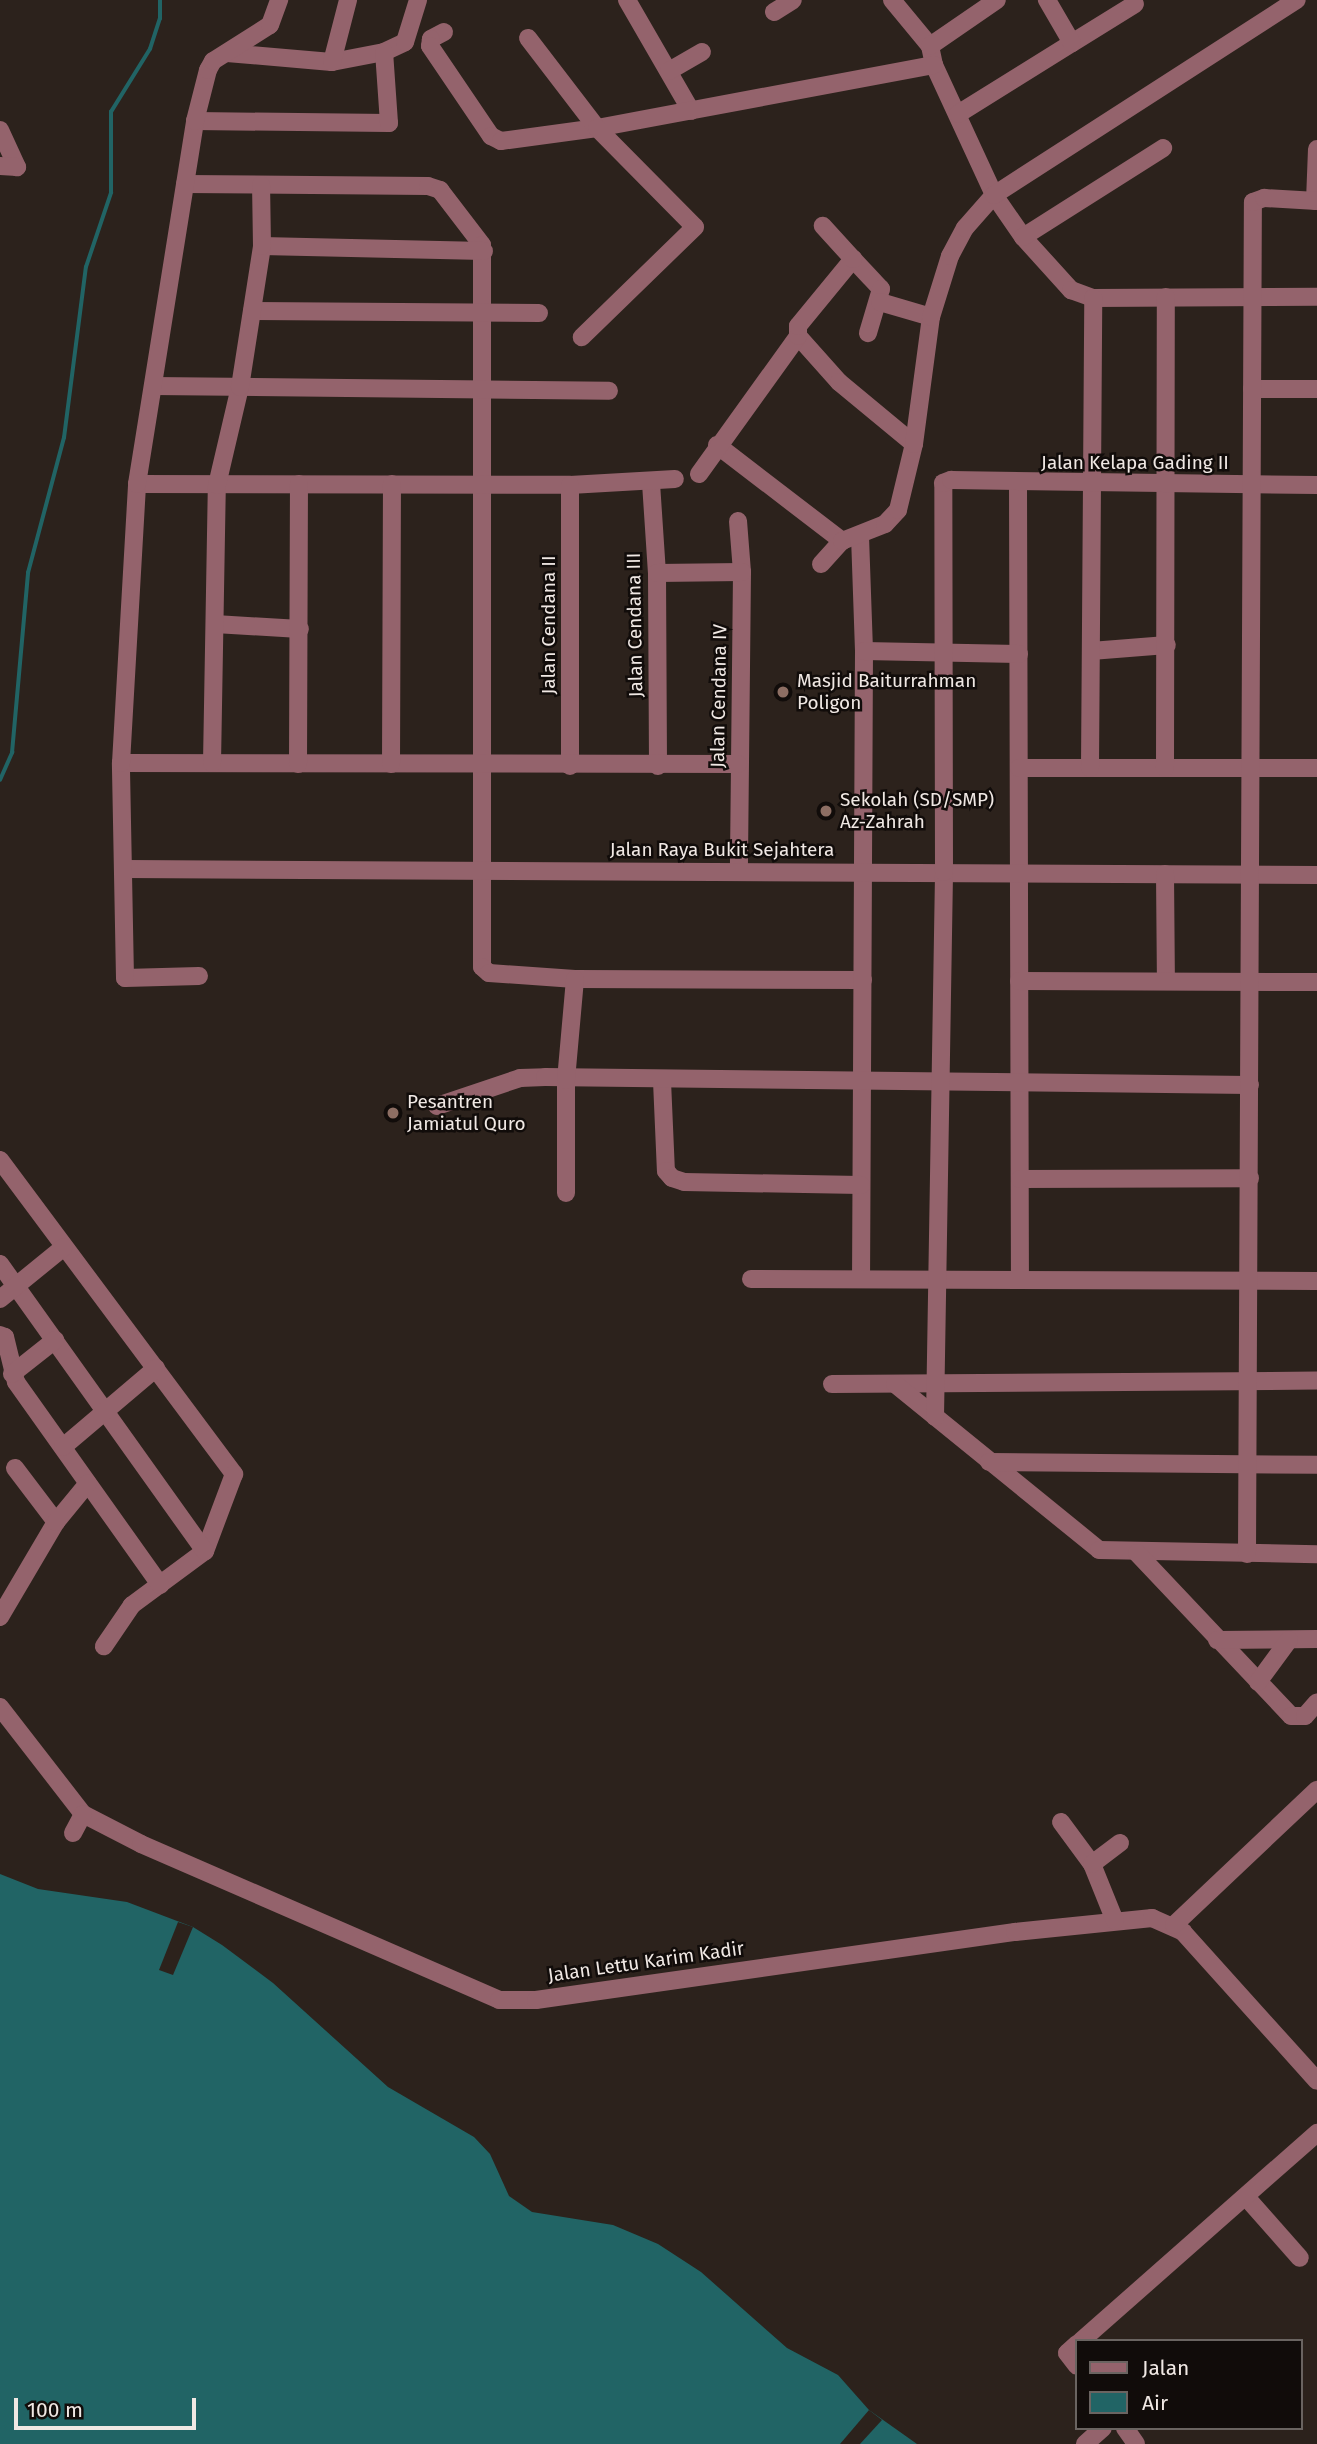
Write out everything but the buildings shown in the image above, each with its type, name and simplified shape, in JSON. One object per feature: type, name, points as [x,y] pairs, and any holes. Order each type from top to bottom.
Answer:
[{"type":"street","points":[[199,976],[125,978],[126,869],[121,763],[137,484],[195,121],[208,70],[226,53],[270,25],[279,0]]},
{"type":"street","points":[[332,62],[348,0]]},
{"type":"street","points":[[226,53],[332,62],[384,52],[405,42],[418,0]]},
{"type":"street","points":[[627,0],[691,111]]},
{"type":"street","points":[[774,12],[793,0]]},
{"type":"street","points":[[891,0],[930,46],[934,65],[994,195],[1023,237],[1071,290],[1093,298],[1317,297]]},
{"type":"street","points":[[930,46],[997,0]]},
{"type":"street","points":[[1047,0],[1072,43]]},
{"type":"street","points":[[821,564],[851,538],[885,524],[898,510],[914,444],[931,317],[950,256],[965,228],[994,195],[1299,1]]},
{"type":"street","points":[[958,114],[1135,4]]},
{"type":"street","points":[[444,32],[430,39],[430,46],[496,140],[597,128],[934,65]]},
{"type":"street","points":[[528,38],[597,128],[695,227],[582,337]]},
{"type":"street","points":[[195,121],[389,123],[384,52]]},
{"type":"street","points":[[669,71],[702,52]]},
{"type":"street","points":[[0,130],[9,166]]},
{"type":"street","points":[[1023,237],[1163,148]]},
{"type":"street","points":[[1247,1554],[1253,202],[1264,198],[1316,201],[1317,149]]},
{"type":"street","points":[[185,184],[435,188],[480,241],[484,251],[482,967],[489,972],[575,979],[863,980]]},
{"type":"street","points":[[212,762],[217,485],[240,387],[262,246],[261,185]]},
{"type":"street","points":[[823,226],[878,283],[880,302],[868,333]]},
{"type":"street","points":[[262,246],[484,251]]},
{"type":"street","points":[[698,474],[798,336],[798,326],[853,259]]},
{"type":"street","points":[[1165,768],[1166,297]]},
{"type":"street","points":[[1090,768],[1093,298]]},
{"type":"street","points":[[880,302],[931,317]]},
{"type":"street","points":[[252,311],[539,313]]},
{"type":"street","points":[[798,336],[839,382],[914,444]]},
{"type":"street","points":[[153,386],[483,392],[609,391]]},
{"type":"street","points":[[1252,389],[1317,389]]},
{"type":"street","points":[[717,445],[851,538],[864,652],[861,1279]]},
{"type":"street","points":[[137,484],[570,485],[650,484],[676,479]]},
{"type":"street","name":"Jalan Kelapa Gading II","points":[[944,654],[943,484],[951,480],[1018,484],[1317,485]]},
{"type":"street","points":[[299,484],[299,764]]},
{"type":"street","points":[[391,764],[392,484]]},
{"type":"street","name":"Jalan Cendana III","points":[[650,484],[657,573],[658,766]]},
{"type":"street","points":[[1018,484],[1020,1280]]},
{"type":"street","name":"Jalan Cendana II","points":[[570,485],[570,765]]},
{"type":"street","name":"Jalan Cendana IV","points":[[738,521],[742,572],[739,871]]},
{"type":"street","points":[[657,573],[742,572]]},
{"type":"street","points":[[215,624],[300,629]]},
{"type":"street","points":[[1091,651],[1167,645]]},
{"type":"street","points":[[864,652],[1019,653]]},
{"type":"street","points":[[935,1416],[944,872],[944,654]]},
{"type":"street","points":[[121,763],[658,766],[738,764]]},
{"type":"street","points":[[1019,768],[1317,768]]},
{"type":"street","name":"Jalan Raya Bukit Sejahtera","points":[[126,869],[1317,874]]},
{"type":"street","points":[[1165,874],[1166,981]]},
{"type":"street","points":[[566,1193],[566,1080],[575,979]]},
{"type":"street","points":[[1019,981],[1317,982]]},
{"type":"street","points":[[437,1106],[520,1078],[1250,1085]]},
{"type":"street","points":[[662,1081],[666,1171],[672,1178],[684,1182],[861,1185]]},
{"type":"street","points":[[0,1160],[233,1474],[205,1551],[124,1613],[104,1646]]},
{"type":"street","points":[[1020,1179],[1250,1178]]},
{"type":"street","points":[[0,1299],[14,1284],[64,1247]]},
{"type":"street","points":[[0,1264],[205,1551]]},
{"type":"street","points":[[751,1279],[1317,1281]]},
{"type":"street","points":[[0,1335],[5,1337],[10,1381],[63,1447],[160,1585]]},
{"type":"street","points":[[10,1381],[55,1340]]},
{"type":"street","points":[[63,1447],[104,1407],[156,1368]]},
{"type":"street","points":[[832,1384],[1317,1381]]},
{"type":"street","points":[[895,1384],[1093,1548],[1137,1553],[1317,1554]]},
{"type":"street","points":[[989,1461],[1317,1465]]},
{"type":"street","points":[[15,1468],[56,1522]]},
{"type":"street","points":[[0,1617],[56,1522],[88,1483]]},
{"type":"street","points":[[1137,1553],[1217,1640],[1295,1718],[1306,1716],[1317,1702]]},
{"type":"street","points":[[1217,1640],[1317,1639]]},
{"type":"street","points":[[1258,1682],[1289,1640]]},
{"type":"street","name":"Jalan Lettu Karim Kadir","points":[[0,1707],[83,1814],[141,1844],[486,1996],[509,2001],[1115,1921],[1152,1919],[1174,1925]]},
{"type":"street","points":[[1317,1790],[1310,1807],[1174,1925],[1234,1984],[1317,2081]]},
{"type":"street","points":[[73,1833],[83,1814]]},
{"type":"street","points":[[1061,1822],[1092,1864],[1115,1921]]},
{"type":"street","points":[[1092,1864],[1120,1843]]},
{"type":"street","points":[[1082,2339],[1317,2133]]},
{"type":"street","points":[[1246,2197],[1300,2258]]},
{"type":"street","points":[[1076,2345],[1067,2353],[1076,2365]]},
{"type":"street","points":[[1085,2444],[1101,2430]]},
{"type":"water","points":[[0,1874],[38,1889],[127,1902],[193,1927],[222,1945],[273,1983],[388,2087],[474,2137],[490,2154],[509,2196],[532,2212],[613,2225],[658,2244],[701,2272],[787,2348],[838,2375],[869,2410],[917,2444],[0,2444]]},
{"type":"pier","points":[[178,1922],[193,1927],[173,1975],[159,1970]]},
{"type":"pier","points":[[869,2410],[882,2420],[860,2444],[840,2444]]},
{"type":"waterway","points":[[0,780],[12,753],[28,573],[64,438],[86,267],[111,193],[111,112],[150,49],[160,19],[160,0]]},
{"type":"place","name":"Masjid Baiturrahman Poligon","points":[[783,692]]},
{"type":"place","name":"Sekolah (SD/SMP) Az-Zahrah","points":[[826,811]]},
{"type":"place","name":"Pesantren Jamiatul Quro","points":[[393,1113]]}]
